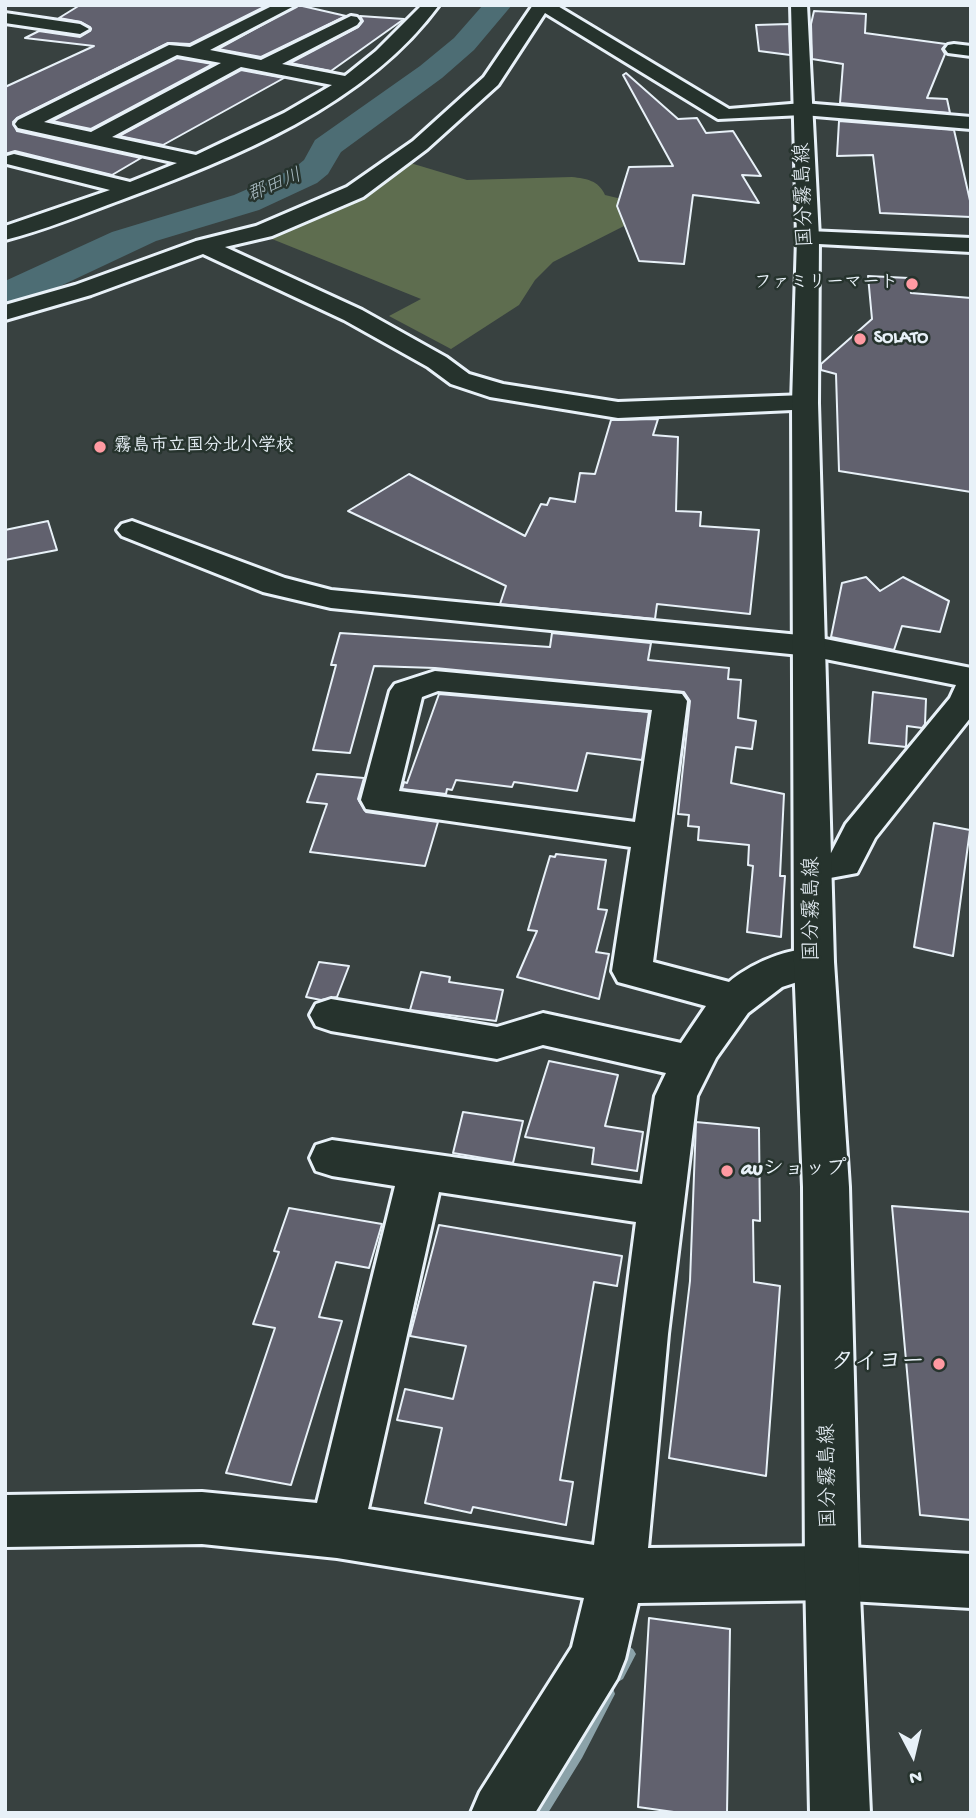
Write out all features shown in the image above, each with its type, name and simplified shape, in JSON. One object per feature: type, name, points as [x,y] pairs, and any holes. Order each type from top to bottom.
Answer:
[{"type":"street","points":[[193,52],[288,5]]},
{"type":"street","points":[[5,233],[62,215],[129,188],[195,151],[328,96],[406,34],[431,5]]},
{"type":"street","points":[[5,313],[83,290],[204,246],[264,231],[355,191],[420,145],[491,81],[543,5],[725,115],[803,109],[971,123]]},
{"type":"street","name":"国分霧島線","points":[[799,5],[808,238],[806,403],[814,962],[826,1187],[832,1573],[841,1813]]},
{"type":"street","points":[[5,18],[80,29]]},
{"type":"street","points":[[264,66],[351,21]]},
{"type":"street","points":[[5,132],[176,49],[347,82]]},
{"type":"street","points":[[93,139],[239,61]]},
{"type":"street","points":[[288,89],[311,75]]},
{"type":"street","points":[[25,124],[171,156],[195,151]]},
{"type":"street","points":[[14,160],[129,188]]},
{"type":"street","points":[[808,238],[971,245]]},
{"type":"street","points":[[204,246],[353,315],[437,362],[460,379],[499,391],[618,410],[806,403]]},
{"type":"street","points":[[132,530],[274,585],[331,599],[810,646],[971,678]]},
{"type":"street","points":[[652,837],[379,800],[407,691],[435,681],[670,701],[652,837],[632,971],[734,999]]},
{"type":"street","points":[[814,868],[844,864],[859,834],[966,701],[971,688]]},
{"type":"street","points":[[500,1813],[597,1659],[617,1576],[630,1483],[644,1334],[676,1096],[691,1062],[734,999],[764,978],[814,962]]},
{"type":"street","points":[[331,1015],[497,1044],[543,1029],[691,1062]]},
{"type":"street","points":[[332,1158],[661,1206]]},
{"type":"street","points":[[337,1531],[421,1171]]},
{"type":"street","points":[[5,1521],[202,1518],[337,1531],[617,1576],[832,1573],[971,1581]]},
{"type":"green space","points":[[407,162],[467,180],[572,177],[592,181],[605,195],[634,202],[628,224],[553,262],[535,280],[519,305],[451,349],[389,316],[421,299],[267,237]]},
{"type":"building","points":[[80,5],[268,5],[190,44],[168,43],[13,122],[17,131],[141,158],[112,175],[15,151],[5,154],[5,87],[94,46],[25,38],[39,31],[80,37],[90,31],[90,27],[81,22],[59,18]]},
{"type":"building","points":[[298,5],[346,16],[261,57],[218,49]]},
{"type":"building","points":[[814,11],[866,14],[865,33],[946,44],[942,49],[945,54],[927,98],[947,99],[950,113],[840,103],[843,64],[812,59],[811,24]]},
{"type":"building","points":[[360,16],[404,19],[331,71],[290,63],[358,27],[363,21]]},
{"type":"building","points":[[789,24],[790,55],[759,51],[756,25]]},
{"type":"building","points":[[177,58],[213,64],[91,129],[52,121]]},
{"type":"building","points":[[241,70],[284,78],[163,145],[119,136]]},
{"type":"building","points":[[626,73],[678,119],[697,118],[706,133],[733,131],[761,176],[742,175],[759,203],[693,195],[684,264],[639,261],[617,206],[629,167],[673,166],[623,75]]},
{"type":"building","points":[[839,121],[954,130],[971,205],[971,217],[880,213],[873,155],[837,156]]},
{"type":"building","points":[[868,276],[909,278],[911,293],[971,298],[971,492],[839,471],[836,374],[821,370],[821,364],[872,319]]},
{"type":"building","points":[[658,419],[653,435],[678,437],[676,511],[701,512],[700,526],[759,530],[750,614],[657,604],[655,619],[500,604],[506,586],[348,511],[409,474],[525,536],[541,504],[547,505],[550,498],[575,502],[580,473],[595,474],[611,420]]},
{"type":"building","points":[[48,521],[57,550],[5,560],[5,530]]},
{"type":"building","points":[[866,577],[880,591],[903,577],[949,601],[940,632],[902,626],[894,650],[831,637],[842,583]]},
{"type":"building","points":[[340,633],[550,647],[552,633],[651,643],[648,660],[729,668],[728,679],[741,680],[738,718],[756,721],[752,749],[736,747],[731,783],[784,794],[780,876],[785,876],[781,937],[747,932],[753,866],[748,865],[749,845],[698,840],[699,827],[688,826],[689,815],[678,814],[690,701],[684,692],[435,668],[374,666],[350,753],[313,750],[336,665],[331,665]]},
{"type":"building","points":[[873,692],[926,699],[925,724],[922,728],[907,726],[906,747],[869,743]]},
{"type":"building","points":[[439,694],[649,712],[642,760],[587,753],[577,791],[514,782],[512,787],[456,780],[452,790],[447,789],[446,794],[402,789],[404,782],[407,783]]},
{"type":"building","points":[[317,774],[364,778],[358,799],[366,812],[438,822],[425,866],[310,852],[327,804],[307,802]]},
{"type":"building","points":[[934,823],[970,830],[953,956],[914,947]]},
{"type":"building","points":[[556,854],[606,860],[598,909],[607,910],[596,952],[609,954],[599,999],[517,977],[537,931],[528,930],[550,856],[555,857]]},
{"type":"building","points":[[319,962],[349,966],[337,997],[321,1000],[306,997]]},
{"type":"building","points":[[421,972],[450,977],[449,982],[503,990],[496,1021],[410,1010]]},
{"type":"building","points":[[549,1061],[618,1075],[605,1126],[643,1132],[637,1171],[592,1164],[594,1148],[525,1137]]},
{"type":"building","points":[[463,1112],[523,1121],[513,1163],[453,1153]]},
{"type":"building","points":[[696,1122],[759,1128],[760,1221],[753,1220],[754,1282],[780,1286],[766,1476],[669,1458],[690,1281]]},
{"type":"building","name":"タイヨー","points":[[892,1206],[971,1212],[971,1520],[920,1515]]},
{"type":"building","points":[[289,1208],[382,1224],[369,1268],[336,1262],[319,1317],[342,1321],[291,1485],[226,1473],[275,1328],[253,1324],[279,1252],[274,1251]]},
{"type":"building","points":[[439,1225],[622,1256],[617,1286],[594,1282],[560,1480],[573,1482],[566,1525],[473,1507],[471,1513],[425,1503],[442,1428],[397,1420],[405,1389],[453,1399],[466,1346],[410,1336]]},
{"type":"building","points":[[649,1618],[730,1629],[727,1813],[681,1813],[638,1807]]},
{"type":"waterway","name":"郡田川","points":[[5,294],[40,281],[125,240],[267,195],[305,176],[316,167],[327,147],[431,72],[464,44],[498,5]]},
{"type":"waterway","points":[[618,1674],[628,1654]]},
{"type":"waterway","points":[[538,1813],[576,1752],[607,1694]]},
{"type":"place","name":"ファミリーマート","points":[[912,284]]},
{"type":"place","name":"SOLATO","points":[[860,339]]},
{"type":"place","name":"霧島市立国分北小学校","points":[[100,447]]},
{"type":"place","name":"auショップ","points":[[727,1171]]},
{"type":"place","name":"タイヨー","points":[[939,1364]]}]
